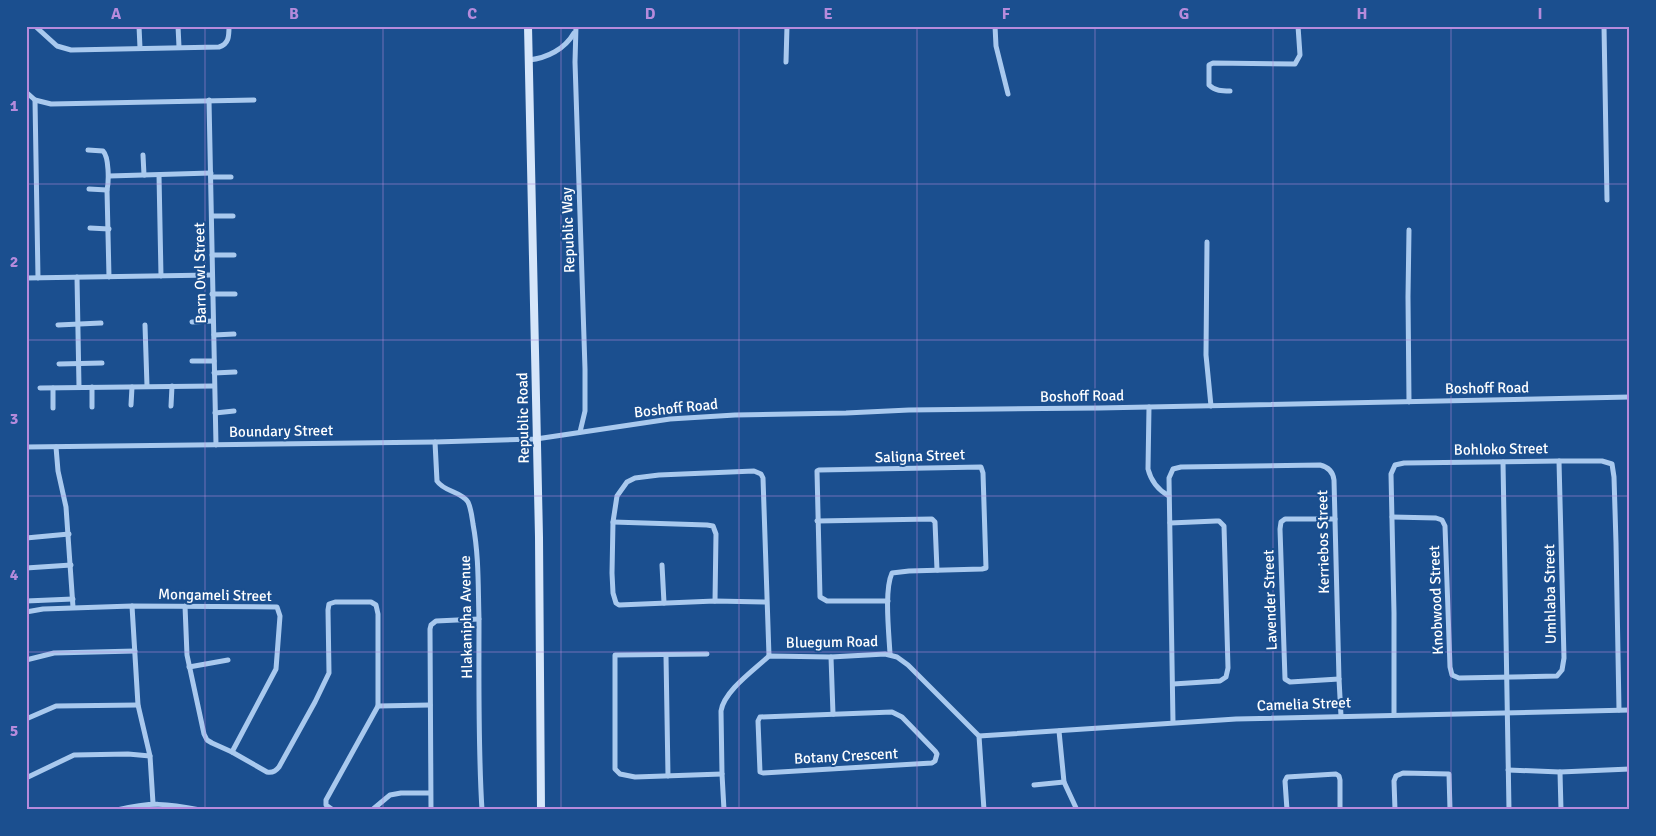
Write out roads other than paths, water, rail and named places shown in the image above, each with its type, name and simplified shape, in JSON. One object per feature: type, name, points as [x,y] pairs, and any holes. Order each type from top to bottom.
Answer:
[{"type":"street","points":[[34,26],[57,46],[65,50],[222,46],[228,39],[229,26]]},
{"type":"street","points":[[139,26],[140,48]]},
{"type":"street","points":[[178,26],[179,47]]},
{"type":"street","name":"Republic Road","points":[[528,26],[539,537],[541,810]]},
{"type":"street","points":[[786,62],[787,26]]},
{"type":"street","points":[[995,26],[996,46],[1008,94]]},
{"type":"street","points":[[1230,91],[1218,90],[1209,85],[1209,65],[1213,63],[1295,64],[1300,55],[1298,26]]},
{"type":"street","points":[[1604,26],[1607,200]]},
{"type":"street","points":[[529,60],[546,56],[561,48],[569,41],[576,29]]},
{"type":"street","name":"Republic Way","points":[[576,29],[585,407],[580,432]]},
{"type":"street","points":[[26,92],[35,100],[51,104],[254,100]]},
{"type":"street","points":[[35,100],[38,278]]},
{"type":"street","name":"Barn Owl Street","points":[[209,100],[216,445]]},
{"type":"street","points":[[88,150],[102,150],[107,156],[109,176],[107,190],[109,277]]},
{"type":"street","points":[[143,155],[144,175]]},
{"type":"street","points":[[159,175],[161,276]]},
{"type":"street","points":[[109,176],[211,175],[231,177]]},
{"type":"street","points":[[89,189],[107,190]]},
{"type":"street","points":[[212,216],[233,216]]},
{"type":"street","points":[[90,228],[109,229]]},
{"type":"street","points":[[1409,230],[1409,402]]},
{"type":"street","points":[[1207,242],[1206,355],[1211,406]]},
{"type":"street","points":[[212,256],[234,254]]},
{"type":"street","points":[[26,278],[212,275]]},
{"type":"street","points":[[77,277],[79,388]]},
{"type":"street","points":[[212,294],[235,294]]},
{"type":"street","points":[[192,322],[213,321]]},
{"type":"street","points":[[58,324],[101,323]]},
{"type":"street","points":[[145,325],[147,386]]},
{"type":"street","points":[[214,335],[234,334]]},
{"type":"street","points":[[192,361],[214,360]]},
{"type":"street","points":[[59,364],[102,363]]},
{"type":"street","points":[[214,373],[235,372]]},
{"type":"street","points":[[171,406],[172,386]]},
{"type":"street","points":[[40,388],[214,386]]},
{"type":"street","points":[[131,406],[132,387]]},
{"type":"street","points":[[53,408],[54,388]]},
{"type":"street","points":[[92,388],[92,407]]},
{"type":"street","name":"Boshoff Road","points":[[536,439],[684,418],[727,415],[1630,397]]},
{"type":"street","points":[[1149,407],[1148,469],[1156,486],[1169,496],[1173,722]]},
{"type":"street","points":[[215,413],[234,411]]},
{"type":"street","name":"Boundary Street","points":[[26,447],[536,439]]},
{"type":"street","name":"Hlakanipha Avenue","points":[[435,442],[437,481],[442,487],[462,496],[467,501],[472,518],[478,560],[479,761],[482,810]]},
{"type":"street","points":[[56,447],[58,471],[66,507],[69,534],[73,607]]},
{"type":"street","name":"Bohloko Street","points":[[1394,715],[1391,474],[1397,464],[1559,461],[1607,462],[1612,464],[1617,553],[1619,710]]},
{"type":"street","name":"Umhlaba Street","points":[[1507,677],[1557,676],[1560,674],[1563,666],[1564,627],[1559,461]]},
{"type":"street","points":[[1503,462],[1508,810]]},
{"type":"street","name":"Kerriebos Street","points":[[1169,496],[1169,478],[1172,471],[1181,466],[1320,465],[1325,466],[1331,471],[1333,475],[1335,519],[1338,679],[1341,716]]},
{"type":"street","name":"Saligna Street","points":[[817,521],[818,470],[981,467],[983,472],[985,568],[937,570]]},
{"type":"street","points":[[767,602],[715,601],[617,604],[614,599],[613,586],[612,522],[619,494],[627,482],[635,478],[659,475],[754,471],[761,474],[763,478],[769,656]]},
{"type":"street","name":"Knobwood Street","points":[[1392,517],[1436,518],[1442,520],[1445,526],[1452,674],[1459,678],[1507,677]]},
{"type":"street","points":[[888,601],[827,601],[821,598],[817,521],[932,519],[935,522],[937,570],[892,573],[889,579],[890,654],[908,666],[979,736],[984,810]]},
{"type":"street","name":"Lavender Street","points":[[1335,519],[1285,519],[1280,522],[1280,529],[1285,678],[1289,682],[1338,679]]},
{"type":"street","points":[[1170,523],[1216,520],[1224,526],[1228,668],[1226,677],[1220,681],[1173,684]]},
{"type":"street","points":[[612,522],[713,526],[716,534],[715,601]]},
{"type":"street","points":[[26,538],[69,534]]},
{"type":"street","points":[[26,568],[71,565]]},
{"type":"street","points":[[662,565],[664,604]]},
{"type":"street","points":[[26,601],[73,599]]},
{"type":"street","points":[[185,606],[185,644],[204,734],[209,741],[270,772],[279,767],[326,680],[329,671],[328,605],[331,602],[371,602],[377,606],[378,706],[325,802],[333,810]]},
{"type":"street","points":[[132,606],[138,705],[150,756],[153,803]]},
{"type":"street","name":"Mongameli Street","points":[[26,612],[73,607],[277,607],[279,611],[276,669],[232,752]]},
{"type":"street","points":[[431,810],[429,635],[431,625],[438,621],[479,620]]},
{"type":"street","points":[[26,660],[54,653],[134,652]]},
{"type":"street","points":[[707,654],[614,656],[615,769],[618,774],[631,777],[722,774]]},
{"type":"street","name":"Bluegum Road","points":[[724,810],[721,716],[723,703],[729,693],[769,656],[832,657],[890,654]]},
{"type":"street","points":[[666,656],[668,776]]},
{"type":"street","points":[[832,657],[833,714]]},
{"type":"street","points":[[189,667],[228,660]]},
{"type":"street","points":[[26,719],[49,707],[56,706],[138,705]]},
{"type":"street","points":[[378,706],[430,705]]},
{"type":"street","name":"Camelia Street","points":[[979,736],[1173,722],[1341,716],[1630,710]]},
{"type":"street","name":"Botany Crescent","points":[[896,713],[937,754],[936,759],[932,763],[760,772],[759,718],[833,714],[896,713]]},
{"type":"street","points":[[1059,731],[1064,782],[1077,810]]},
{"type":"street","points":[[26,778],[74,755],[128,754],[150,756]]},
{"type":"street","points":[[1508,770],[1560,772],[1630,769]]},
{"type":"street","points":[[1560,772],[1561,810]]},
{"type":"street","points":[[1395,810],[1394,781],[1396,776],[1403,773],[1449,774],[1450,810]]},
{"type":"street","points":[[1287,810],[1285,780],[1287,777],[1336,774],[1340,780],[1340,810]]},
{"type":"street","points":[[1034,785],[1064,782]]},
{"type":"street","points":[[372,810],[390,795],[430,792]]},
{"type":"street","points":[[117,810],[153,803],[200,810]]}]
